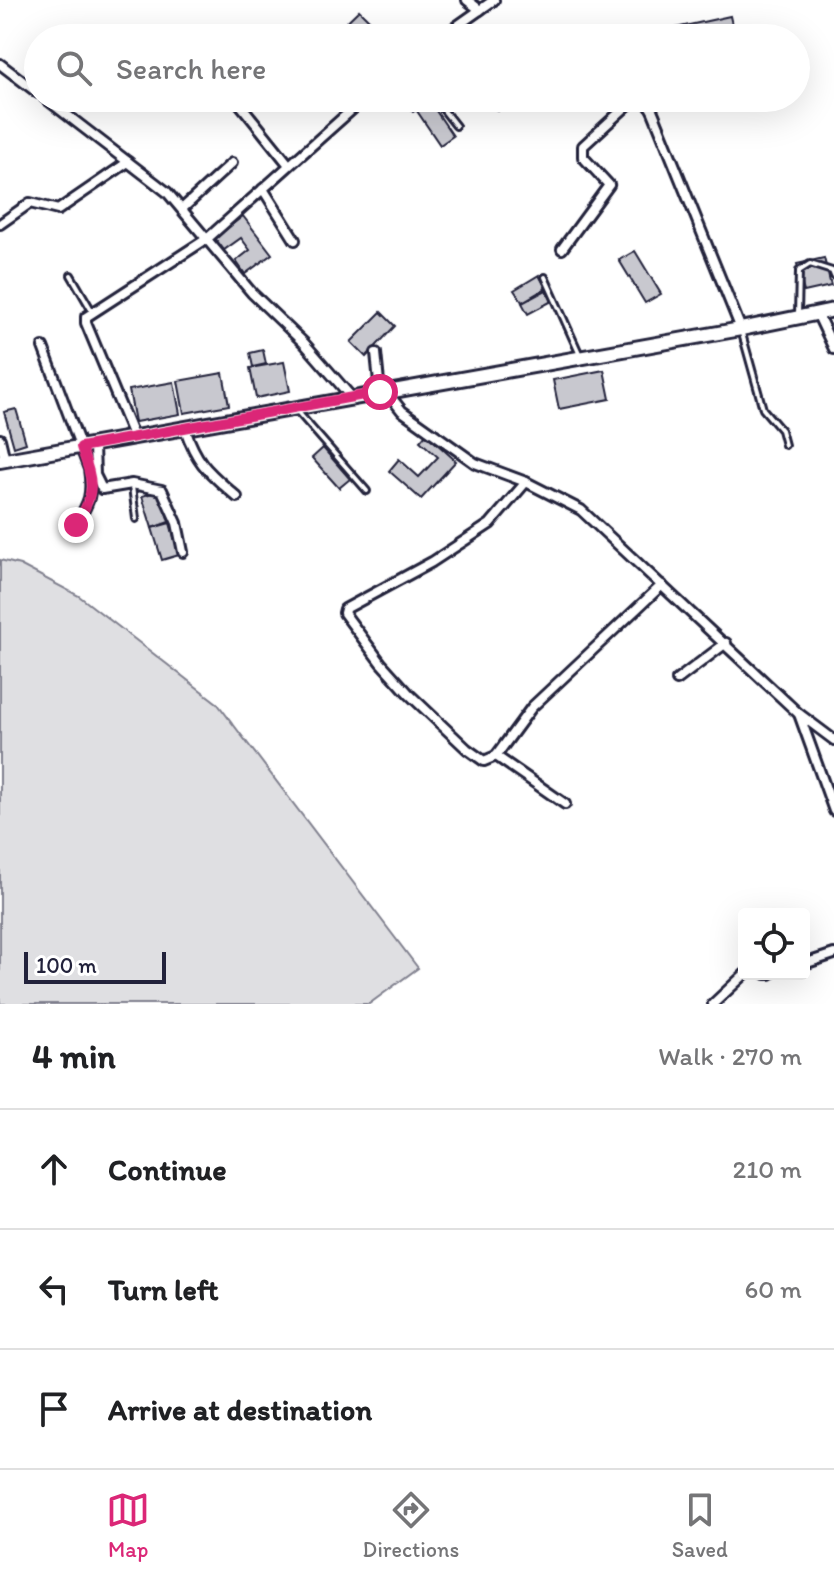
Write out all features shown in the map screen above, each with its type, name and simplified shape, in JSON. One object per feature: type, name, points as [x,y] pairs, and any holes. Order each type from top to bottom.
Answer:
[{"type":"street","points":[[467,0],[480,10]]},
{"type":"street","points":[[462,24],[494,0]]},
{"type":"street","points":[[0,64],[24,82]]},
{"type":"street","points":[[63,112],[183,208],[252,293],[304,343],[353,399]]},
{"type":"street","points":[[246,112],[289,165]]},
{"type":"street","points":[[134,438],[86,317],[208,238],[349,112]]},
{"type":"street","points":[[562,249],[609,185],[583,157],[583,146],[620,112]]},
{"type":"street","points":[[653,112],[741,329]]},
{"type":"street","points":[[0,224],[30,203],[58,210],[128,162]]},
{"type":"street","points":[[183,208],[232,163]]},
{"type":"street","points":[[263,189],[295,240]]},
{"type":"street","points":[[0,439],[3,461],[834,310]]},
{"type":"street","points":[[817,313],[834,349]]},
{"type":"street","points":[[43,347],[88,446],[102,489],[132,484],[162,490],[177,523],[183,552]]},
{"type":"street","points":[[376,353],[384,392],[402,411],[475,463],[526,482],[581,510],[798,713],[834,740]]},
{"type":"street","points":[[185,429],[194,454],[206,470],[237,497]]},
{"type":"street","points":[[76,525],[91,500],[88,446]]},
{"type":"street","points":[[526,482],[490,524],[432,562],[345,609],[344,613],[381,663],[409,694],[475,755],[484,761],[496,756],[532,707],[662,585]]},
{"type":"street","points":[[677,680],[726,643]]},
{"type":"street","points":[[798,713],[834,811]]},
{"type":"street","points":[[496,756],[565,804]]},
{"type":"street","points":[[810,962],[834,954]]},
{"type":"street","points":[[713,1004],[739,980]]},
{"type":"lane","points":[[445,112],[456,126]]},
{"type":"lane","points":[[798,317],[799,271],[810,264],[832,271],[834,276]]},
{"type":"lane","points":[[71,275],[92,311]]},
{"type":"lane","points":[[545,277],[581,357]]},
{"type":"lane","points":[[741,329],[763,409],[781,430],[785,445]]},
{"type":"lane","points":[[295,409],[367,491]]},
{"type":"lane","points":[[132,484],[136,519]]},
{"type":"shaded area","points":[[0,560],[20,565],[79,596],[217,703],[418,968],[369,1004],[0,1004]]},
{"type":"building","points":[[359,10],[373,24],[344,24]]},
{"type":"building","points":[[730,16],[732,24],[694,24]]},
{"type":"building","points":[[418,112],[437,112],[453,136],[440,145]]},
{"type":"building","points":[[243,216],[272,254],[245,274],[236,261],[250,250],[241,238],[224,250],[215,238]]},
{"type":"building","points":[[635,251],[661,294],[645,303],[619,260]]},
{"type":"building","points":[[824,258],[831,286],[804,292],[797,264]]},
{"type":"building","points":[[539,275],[546,288],[522,302],[514,290]]},
{"type":"building","points":[[546,290],[552,301],[528,314],[522,303]]},
{"type":"building","points":[[381,312],[395,326],[366,357],[351,342]]},
{"type":"building","points":[[263,350],[266,364],[253,367],[250,353]]},
{"type":"building","points":[[284,362],[290,391],[256,398],[250,368]]},
{"type":"building","points":[[604,370],[610,399],[559,409],[553,380]]},
{"type":"building","points":[[223,373],[229,405],[184,413],[178,381]]},
{"type":"building","points":[[174,382],[180,414],[135,422],[129,390]]},
{"type":"building","points":[[16,409],[26,443],[14,447],[4,412]]},
{"type":"building","points":[[426,434],[456,461],[421,499],[389,471],[399,459],[419,477],[438,457],[420,441]]},
{"type":"building","points":[[323,448],[350,479],[339,488],[312,458]]},
{"type":"building","points":[[160,491],[169,522],[152,528],[142,496]]},
{"type":"building","points":[[170,523],[179,555],[162,560],[152,528]]},
{"type":"route","points":[[76,525],[91,500],[92,488],[81,447],[380,392]]}]
